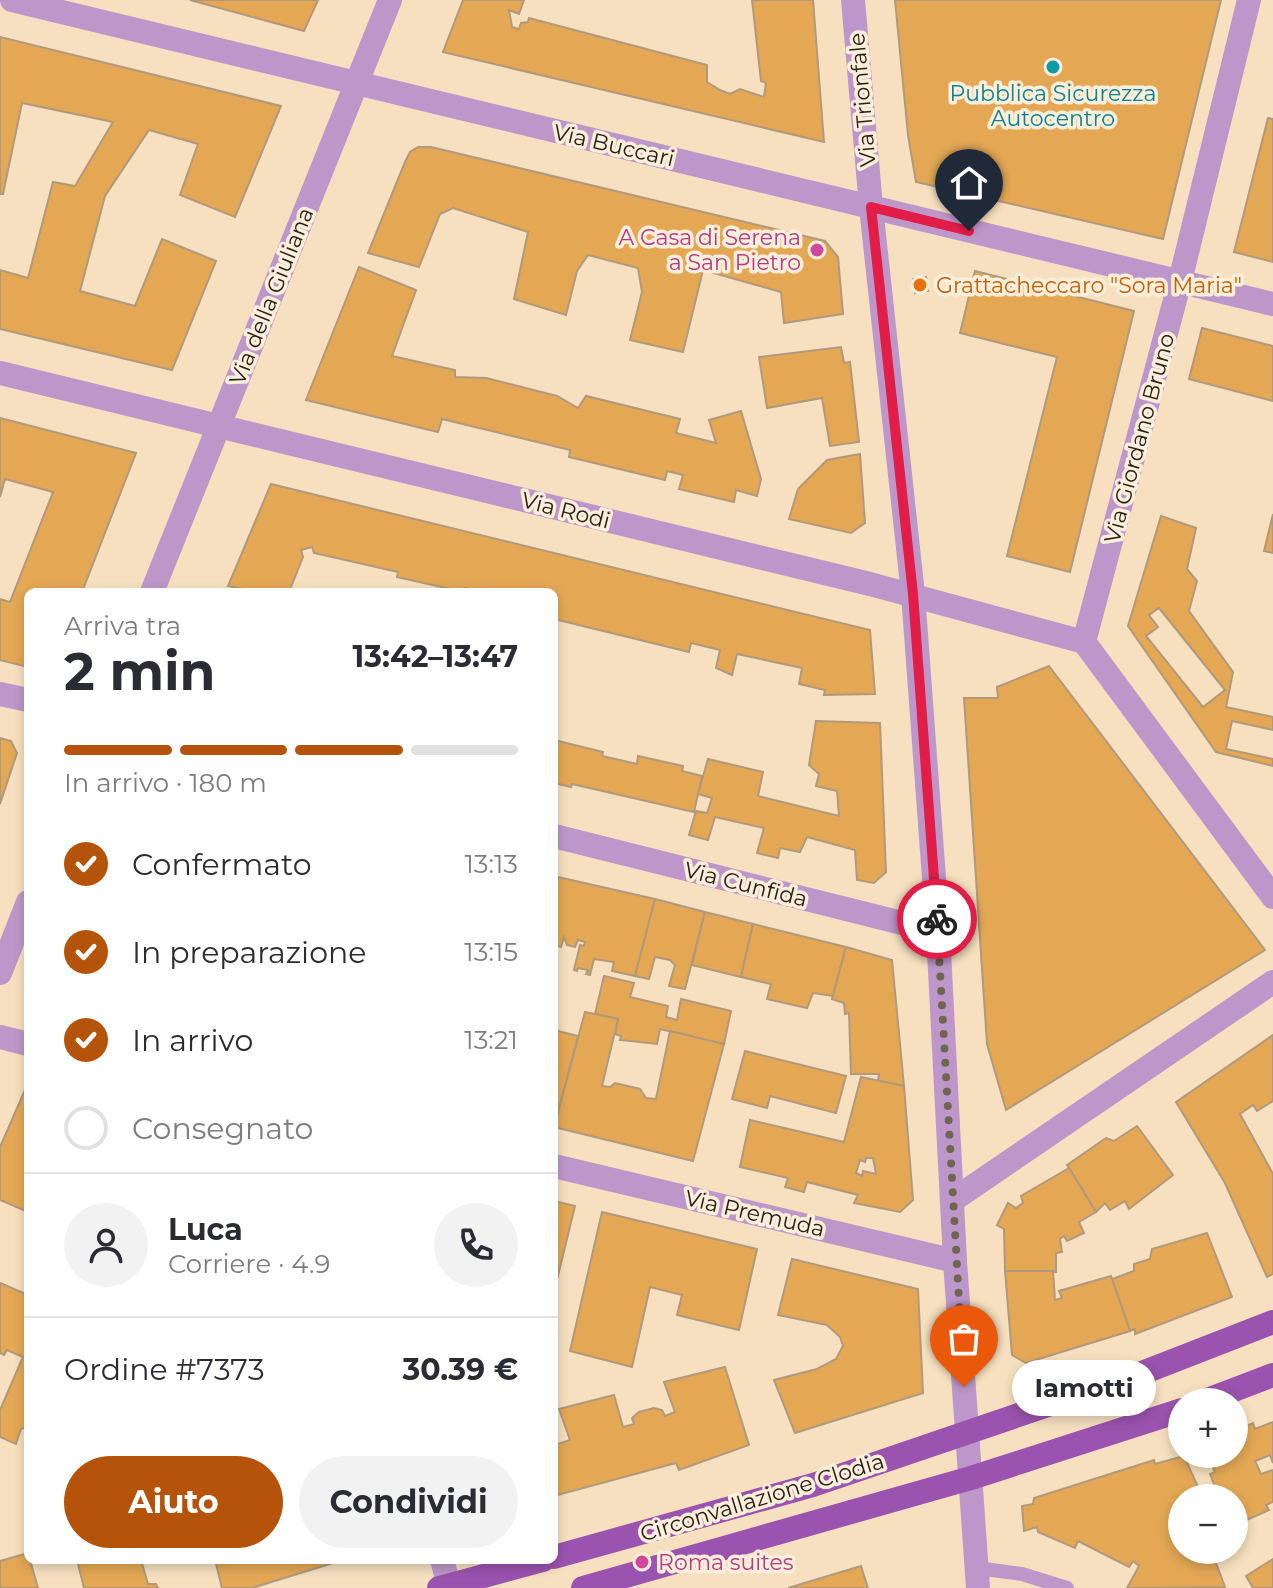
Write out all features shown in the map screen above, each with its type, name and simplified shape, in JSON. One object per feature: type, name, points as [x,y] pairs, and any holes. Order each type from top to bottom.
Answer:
[{"type":"main road","name":"Circonvallazione Clodia","points":[[558,1556],[813,1485],[1142,1373],[1273,1322]]},
{"type":"main road","points":[[1239,1388],[1273,1375]]},
{"type":"main road","name":"Circonvallazione Clodia","points":[[583,1588],[971,1478],[1168,1415]]},
{"type":"main road","points":[[444,1587],[528,1564]]},
{"type":"street","name":"Via Buccari","points":[[12,0],[1273,304]]},
{"type":"street","name":"Via della Giuliana","points":[[154,588],[390,0]]},
{"type":"street","name":"Via Trionfale","points":[[853,0],[871,207],[913,594],[938,932],[955,1261],[978,1578]]},
{"type":"street","name":"Via Giordano Bruno","points":[[1084,642],[1180,281],[1249,0]]},
{"type":"street","name":"Via Rodi","points":[[0,373],[913,594],[1084,642]]},
{"type":"street","points":[[1084,642],[1273,897]]},
{"type":"street","points":[[0,694],[24,699]]},
{"type":"street","name":"Via Cunfida","points":[[558,837],[938,932]]},
{"type":"street","points":[[0,973],[24,912]]},
{"type":"street","points":[[953,1200],[1273,982]]},
{"type":"street","points":[[0,1037],[24,1043]]},
{"type":"street","name":"Via Premuda","points":[[558,1167],[955,1261]]},
{"type":"street","points":[[442,1564],[444,1587]]},
{"type":"lane","points":[[978,1578],[1022,1574],[1067,1588]]},
{"type":"building","points":[[190,0],[318,0],[304,31]]},
{"type":"building","points":[[463,0],[524,0],[519,14],[509,10],[512,27],[519,29],[521,23],[528,22],[529,18],[707,65],[707,82],[720,90],[730,94],[740,89],[764,97],[766,83],[761,81],[752,0],[813,0],[824,142],[443,52]]},
{"type":"building","name":"Pubblica Sicurezza Autocentro","points":[[895,0],[1221,0],[1163,239],[916,182],[908,135]]},
{"type":"building","points":[[0,37],[281,106],[235,217],[180,195],[198,144],[149,130],[105,196],[80,291],[135,306],[162,239],[216,261],[172,370],[0,329],[0,270],[28,278],[53,182],[75,186],[113,122],[22,103],[3,194],[0,194]]},
{"type":"building","points":[[1268,118],[1273,119],[1273,262],[1234,252]]},
{"type":"building","points":[[418,147],[431,147],[825,241],[838,257],[843,314],[784,323],[781,292],[703,270],[683,352],[630,340],[642,292],[638,268],[588,255],[577,271],[566,315],[514,299],[528,232],[453,208],[440,214],[419,267],[368,253],[405,162],[410,152]]},
{"type":"building","points":[[359,267],[416,290],[392,356],[455,370],[455,377],[486,378],[557,396],[578,408],[586,396],[680,419],[676,433],[716,443],[709,420],[741,411],[761,479],[757,496],[736,490],[734,502],[679,489],[683,475],[667,471],[665,480],[569,457],[570,450],[442,419],[438,432],[306,400]]},
{"type":"building","points":[[975,271],[1134,311],[1070,572],[1007,556],[1057,357],[960,333]]},
{"type":"building","name":"Grattacheccaro \"Sora Maria\"","points":[[926,277],[928,291],[915,293],[913,279]]},
{"type":"building","points":[[1202,328],[1273,346],[1273,401],[1189,379]]},
{"type":"building","points":[[841,347],[844,363],[850,362],[859,442],[830,446],[822,398],[767,408],[759,357]]},
{"type":"building","points":[[0,418],[136,453],[84,588],[24,588],[24,666],[0,660],[0,599],[10,602],[53,492],[5,479],[0,497]]},
{"type":"building","points":[[860,454],[865,523],[851,533],[789,519],[798,489],[827,460]]},
{"type":"building","points":[[271,484],[870,630],[875,694],[824,695],[825,690],[799,684],[802,668],[737,654],[732,675],[716,668],[720,650],[691,643],[689,652],[558,620],[558,588],[446,588],[397,577],[398,572],[314,553],[312,547],[301,550],[303,557],[291,588],[228,586]]},
{"type":"building","points":[[1273,514],[1273,553],[1264,551]]},
{"type":"building","points":[[1161,516],[1196,528],[1187,569],[1197,581],[1189,611],[1233,672],[1226,707],[1273,717],[1273,730],[1232,721],[1226,749],[1273,759],[1273,766],[1216,752],[1128,626]],"holes":[[[1159,608],[1225,690],[1203,707],[1146,636],[1158,627],[1149,615]]]},
{"type":"building","points":[[1049,666],[1265,950],[1006,1110],[987,1044],[964,698],[998,698],[997,687]]},
{"type":"building","points":[[816,721],[880,723],[886,872],[874,883],[857,880],[855,850],[807,837],[800,852],[780,848],[778,858],[757,853],[764,828],[715,817],[708,840],[689,835],[696,811],[707,813],[712,798],[698,794],[708,759],[763,772],[758,796],[839,816],[837,791],[816,786],[819,774],[809,765]]},
{"type":"building","points":[[0,738],[11,741],[17,753],[0,804]]},
{"type":"building","points":[[558,741],[637,764],[638,756],[683,766],[682,771],[702,776],[694,812],[572,784],[571,787],[558,784]]},
{"type":"building","points":[[558,877],[655,899],[635,976],[612,971],[614,962],[594,959],[590,975],[586,974],[588,970],[574,970],[580,945],[584,946],[585,942],[578,940],[575,947],[567,945],[564,937],[561,947],[558,946]]},
{"type":"building","points":[[655,899],[705,912],[685,989],[669,986],[675,965],[670,960],[655,957],[649,979],[635,976]]},
{"type":"building","points":[[705,912],[753,924],[741,977],[692,965]]},
{"type":"building","points":[[753,924],[846,947],[833,996],[813,993],[807,1008],[767,999],[771,984],[741,977]]},
{"type":"building","points":[[846,947],[892,960],[904,1086],[878,1081],[879,1074],[851,1074],[849,1013],[845,1014],[844,1003],[832,999]]},
{"type":"building","points":[[604,976],[634,983],[630,997],[668,1006],[666,1017],[677,1020],[681,999],[731,1011],[724,1044],[660,1029],[657,1044],[620,1040],[621,1036],[615,1034],[618,1019],[595,1014]]},
{"type":"building","points":[[585,1012],[618,1019],[602,1086],[610,1087],[615,1083],[640,1089],[646,1098],[656,1099],[670,1031],[724,1044],[693,1161],[558,1128],[558,1112]]},
{"type":"building","points":[[558,1031],[578,1036],[558,1112]]},
{"type":"building","points":[[1273,1035],[1273,1101],[1257,1111],[1253,1105],[1240,1114],[1273,1174],[1273,1274],[1267,1277],[1225,1183],[1176,1102]]},
{"type":"building","points":[[745,1051],[846,1076],[836,1113],[770,1096],[767,1108],[732,1099]]},
{"type":"building","points":[[861,1077],[904,1086],[913,1200],[900,1212],[854,1203],[858,1195],[807,1182],[804,1192],[785,1187],[788,1178],[740,1167],[750,1120],[844,1142]],"holes":[[[866,1158],[873,1158],[876,1174],[863,1171],[862,1176],[856,1173],[860,1160],[865,1162]]]},
{"type":"building","points":[[24,1092],[24,1210],[0,1200],[0,1147]]},
{"type":"building","points":[[1137,1126],[1173,1175],[1129,1209],[1125,1201],[1110,1210],[1105,1203],[1096,1212],[1067,1165],[1106,1138],[1114,1141]]},
{"type":"building","points":[[1069,1168],[1096,1212],[1079,1222],[1084,1233],[1067,1241],[1064,1236],[1060,1239],[1062,1252],[1056,1253],[1056,1272],[1005,1271],[1004,1229],[997,1225],[1008,1203],[1016,1208],[1023,1203],[1021,1196]]},
{"type":"building","points":[[558,1202],[575,1206],[558,1276]]},
{"type":"building","points":[[602,1212],[757,1249],[739,1330],[677,1315],[682,1295],[650,1287],[632,1367],[570,1351]]},
{"type":"building","points":[[1207,1233],[1232,1297],[1135,1334],[1135,1329],[1130,1331],[1112,1279],[1134,1271],[1134,1264],[1150,1259],[1152,1249]]},
{"type":"building","points":[[792,1259],[918,1289],[923,1393],[795,1433],[774,1380],[817,1369],[836,1359],[843,1346],[840,1337],[827,1325],[778,1315]]},
{"type":"building","points":[[1005,1271],[1053,1271],[1055,1300],[1062,1298],[1059,1291],[1111,1276],[1130,1331],[1026,1363],[1012,1355]]},
{"type":"building","points":[[0,1283],[24,1293],[24,1428],[16,1444],[0,1437],[0,1410],[23,1357],[7,1350],[4,1355],[0,1353]]},
{"type":"building","points":[[725,1367],[749,1445],[679,1470],[676,1463],[558,1495],[558,1444],[570,1440],[559,1409],[614,1395],[623,1427],[634,1424],[632,1418],[639,1412],[654,1408],[662,1410],[665,1416],[675,1412],[664,1382]]},
{"type":"building","points":[[1273,1422],[1273,1463],[1270,1455],[1255,1461],[1261,1474],[1273,1470],[1273,1502],[1266,1505],[1269,1510],[1248,1519],[1248,1484],[1214,1484],[1210,1474],[1215,1472],[1213,1468],[1248,1468],[1248,1425],[1253,1423],[1255,1429]]},
{"type":"building","points":[[1154,1460],[1155,1464],[1168,1460],[1168,1468],[1189,1468],[1197,1484],[1168,1484],[1168,1564],[1216,1564],[1225,1587],[1127,1588],[1139,1566],[1133,1561],[1129,1567],[1078,1541],[1075,1548],[1038,1532],[1037,1527],[1024,1531],[1022,1506],[1033,1504],[1034,1498]]},
{"type":"building","points":[[24,1554],[24,1564],[31,1564],[38,1588],[0,1588],[0,1561]]},
{"type":"building","points":[[1273,1559],[1273,1588],[1253,1588],[1246,1576]]},
{"type":"building","points":[[78,1564],[142,1564],[148,1584],[156,1584],[158,1588],[84,1588]]},
{"type":"building","points":[[216,1564],[330,1564],[252,1588],[222,1588]]},
{"type":"building","points":[[861,1566],[868,1588],[788,1588]]},
{"type":"way so far","points":[[937,919],[964,1387]]},
{"type":"place","name":"Pubblica Sicurezza Autocentro","points":[[1053,67]]},
{"type":"place","name":"A Casa di Serena a San Pietro","points":[[817,250]]},
{"type":"place","name":"Grattacheccaro \"Sora Maria\"","points":[[920,285]]},
{"type":"place","name":"Iamotti","points":[[964,1387]]},
{"type":"place","name":"Roma suites","points":[[642,1562]]},
{"type":"route","points":[[937,919],[913,594],[871,207],[969,231]]}]
